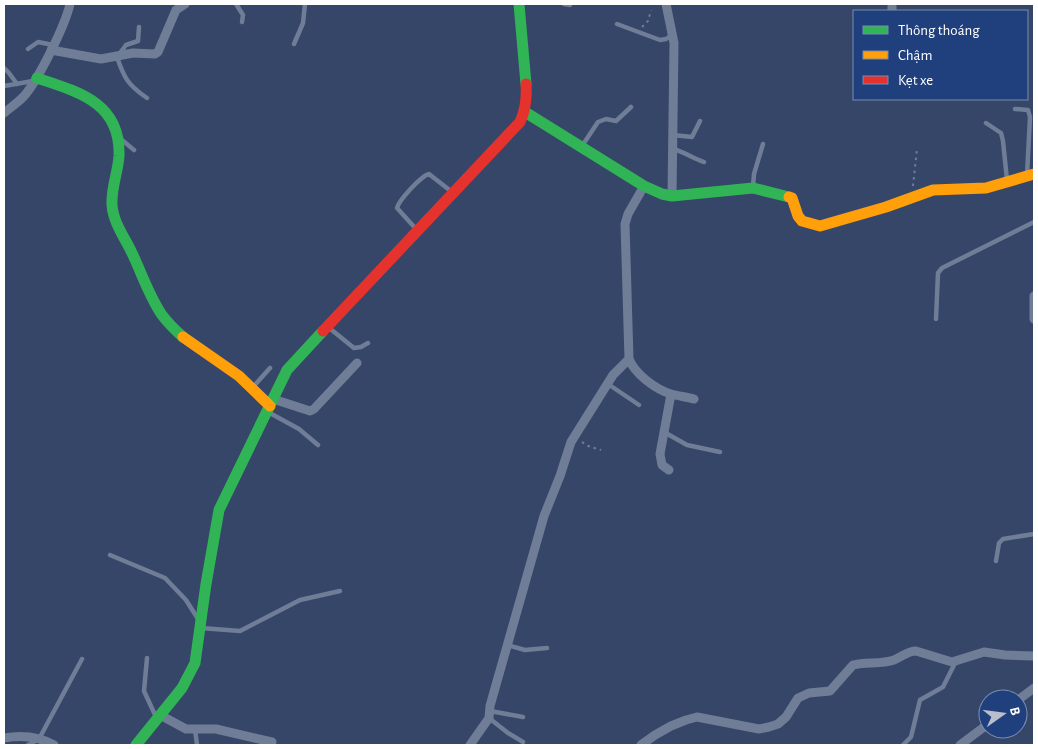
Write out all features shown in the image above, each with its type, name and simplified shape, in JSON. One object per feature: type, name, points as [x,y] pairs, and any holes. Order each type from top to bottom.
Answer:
[{"type":"street","points":[[4,112],[18,102],[36,80],[70,4]]},
{"type":"street","points":[[52,47],[102,59],[133,53],[155,54],[158,52],[176,10],[183,4]]},
{"type":"street","points":[[136,745],[187,680],[193,669],[219,510],[293,362],[520,122],[525,112],[527,96],[519,4]]},
{"type":"street","points":[[666,4],[673,34],[672,196]]},
{"type":"street","points":[[36,80],[81,92],[93,99],[104,109],[114,123],[119,137],[120,154],[112,196],[114,215],[157,306],[171,326],[236,374],[270,405],[310,411],[357,363]]},
{"type":"street","points":[[525,112],[644,186],[662,194],[672,196],[753,188],[792,198],[798,216],[802,221],[820,226],[940,189],[977,189],[1031,175]]},
{"type":"street","points":[[644,186],[628,214],[625,224],[629,359],[631,365],[642,377],[671,394],[694,399]]},
{"type":"street","points":[[1034,296],[1034,319]]},
{"type":"street","points":[[470,745],[489,715],[544,516],[574,436],[618,369],[629,359]]},
{"type":"street","points":[[669,470],[662,465],[660,460],[671,394]]},
{"type":"street","points":[[641,745],[671,726],[697,717],[759,729],[778,724],[786,717],[798,698],[809,693],[830,691],[853,665],[895,660],[911,651],[952,662],[984,652],[1034,656]]},
{"type":"street","points":[[159,717],[186,729],[216,729],[272,742]]},
{"type":"street","points":[[960,745],[978,732]]},
{"type":"street","points":[[4,738],[15,736],[40,739],[54,745]]},
{"type":"lane","points":[[236,4],[243,15],[242,22]]},
{"type":"lane","points":[[294,44],[303,23],[305,4]]},
{"type":"lane","points":[[617,24],[660,40],[666,39],[673,34]]},
{"type":"lane","points":[[139,27],[138,41],[126,45],[117,56],[124,76],[133,88],[147,98]]},
{"type":"lane","points":[[28,49],[38,42],[52,47]]},
{"type":"lane","points":[[4,68],[17,84]]},
{"type":"lane","points":[[4,86],[36,80]]},
{"type":"lane","points":[[581,147],[598,122],[606,119],[616,121],[631,108]]},
{"type":"lane","points":[[1014,110],[1028,110],[1030,117],[1031,175]]},
{"type":"lane","points":[[673,135],[692,137],[700,121]]},
{"type":"lane","points":[[986,123],[1001,133],[1007,182]]},
{"type":"lane","points":[[119,137],[134,150]]},
{"type":"lane","points":[[753,188],[754,174],[763,144]]},
{"type":"lane","points":[[673,149],[687,153],[691,157],[704,162]]},
{"type":"lane","points":[[416,230],[397,208],[398,204],[413,186],[425,175],[429,174],[453,192]]},
{"type":"lane","points":[[936,319],[938,272],[942,268],[1034,222]]},
{"type":"lane","points":[[327,326],[354,348],[368,343]]},
{"type":"lane","points":[[252,388],[270,368]]},
{"type":"lane","points":[[608,384],[640,405]]},
{"type":"lane","points":[[270,405],[318,445]]},
{"type":"lane","points":[[664,432],[687,445],[720,452]]},
{"type":"lane","points":[[996,561],[1000,543],[1003,540],[1034,534]]},
{"type":"lane","points":[[110,555],[165,578],[186,600],[199,625],[240,630],[300,600],[340,591]]},
{"type":"lane","points":[[507,645],[525,650],[547,648]]},
{"type":"lane","points":[[147,658],[144,691],[148,702],[159,717]]},
{"type":"lane","points":[[28,745],[40,739],[82,659]]},
{"type":"lane","points":[[902,745],[911,738],[920,700],[943,687],[956,662]]},
{"type":"lane","points":[[489,715],[523,717]]},
{"type":"lane","points":[[489,715],[508,734],[523,742]]},
{"type":"lane","points":[[195,729],[197,745]]},
{"type":"path","points":[[636,31],[648,21],[651,10]]},
{"type":"path","points":[[911,198],[916,177],[917,149]]},
{"type":"path","points":[[574,436],[588,446],[601,450]]},
{"type":"traffic: fast","points":[[519,4],[526,84]]},
{"type":"traffic: fast","points":[[37,78],[68,89],[95,102],[113,123],[118,138],[119,156],[112,199],[115,218],[157,308],[183,337]]},
{"type":"traffic: fast","points":[[525,112],[644,186],[662,194],[672,196],[753,188],[789,197]]},
{"type":"traffic: fast","points":[[136,745],[182,688],[195,663],[219,510],[287,370],[323,331]]},
{"type":"traffic: slow","points":[[789,197],[792,198],[798,216],[802,221],[820,226],[886,207],[933,190],[986,188],[1034,174]]},
{"type":"traffic: slow","points":[[183,337],[239,376],[270,406]]},
{"type":"traffic: jam","points":[[323,331],[520,122],[526,103],[526,84]]}]
